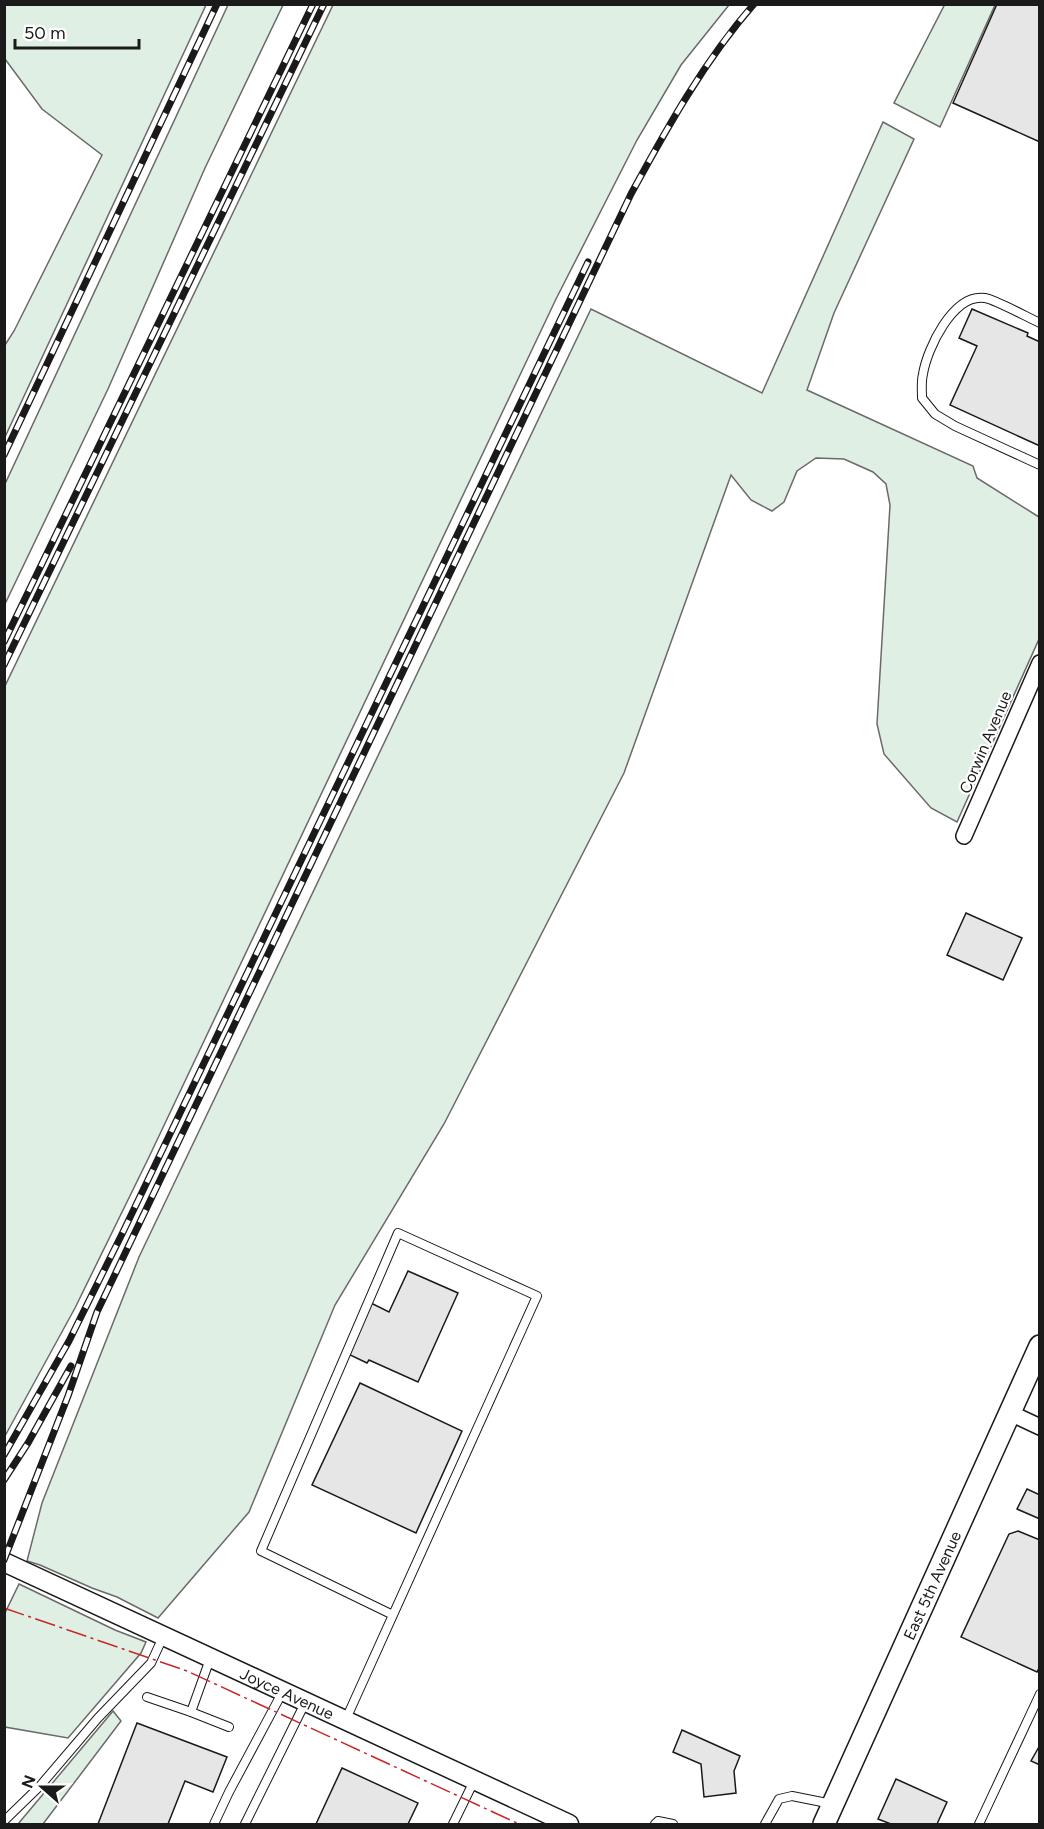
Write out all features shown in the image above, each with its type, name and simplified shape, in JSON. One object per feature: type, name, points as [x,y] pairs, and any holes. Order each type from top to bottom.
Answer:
[{"type":"main road","name":"East 5th Avenue","points":[[824,1824],[1040,1346]]},
{"type":"street","name":"Corwin Avenue","points":[[964,836],[1040,663]]},
{"type":"street","points":[[1010,1413],[1040,1427]]},
{"type":"street","name":"Joyce Avenue","points":[[4,1562],[569,1824]]},
{"type":"lane","points":[[1040,323],[984,298],[965,300],[950,315],[929,351],[922,375],[922,398],[935,414],[955,426],[1040,465]]},
{"type":"lane","points":[[345,1721],[393,1616],[537,1296],[398,1233],[261,1551],[393,1616]]},
{"type":"lane","points":[[4,1821],[40,1786],[98,1718],[151,1663],[164,1636]]},
{"type":"lane","points":[[191,1712],[210,1657]]},
{"type":"lane","points":[[214,1824],[283,1691]]},
{"type":"lane","points":[[979,1824],[1040,1694]]},
{"type":"lane","points":[[147,1697],[229,1727]]},
{"type":"lane","points":[[245,1824],[306,1702]]},
{"type":"lane","points":[[453,1824],[474,1781]]},
{"type":"lane","points":[[765,1824],[779,1799],[792,1796],[834,1804]]},
{"type":"lane","points":[[655,1824],[658,1821],[673,1824]]},
{"type":"green space","points":[[945,4],[995,5],[940,127],[894,103]]},
{"type":"green space","points":[[4,5],[206,5],[5,437],[5,345],[102,155],[42,109],[5,59]]},
{"type":"green space","points":[[228,5],[283,5],[205,168],[108,389],[5,604],[5,484]]},
{"type":"green space","points":[[333,5],[729,5],[681,65],[637,140],[556,299],[149,1157],[75,1308],[5,1436],[5,686]]},
{"type":"green space","points":[[883,122],[914,139],[834,313],[807,390],[973,466],[977,478],[1039,517],[1039,639],[957,822],[931,808],[884,754],[877,724],[890,505],[886,484],[873,472],[844,459],[816,458],[797,471],[784,502],[772,511],[751,500],[731,475],[624,773],[444,1124],[335,1305],[249,1512],[158,1618],[117,1597],[27,1561],[42,1503],[139,1257],[591,309],[762,393]]},
{"type":"green space","points":[[19,1584],[115,1630],[146,1642],[141,1653],[68,1738],[5,1727],[5,1613]]},
{"type":"green space","points":[[113,1711],[121,1721],[43,1824],[18,1824]]},
{"type":"building","points":[[997,4],[1040,4],[1040,142],[953,103]]},
{"type":"building","points":[[972,309],[1028,333],[1027,336],[1040,342],[1040,446],[950,405],[977,346],[959,338]]},
{"type":"building","points":[[966,913],[1022,938],[1003,980],[947,955]]},
{"type":"building","points":[[408,1271],[458,1293],[418,1382],[369,1360],[367,1363],[348,1354],[371,1303],[389,1312]]},
{"type":"building","points":[[360,1383],[462,1431],[416,1533],[312,1485]]},
{"type":"building","points":[[1027,1489],[1040,1495],[1040,1519],[1017,1509]]},
{"type":"building","points":[[1018,1531],[1040,1540],[1040,1666],[1037,1672],[961,1637],[1009,1534]]},
{"type":"building","points":[[137,1723],[227,1757],[213,1792],[185,1781],[168,1824],[98,1824]]},
{"type":"building","points":[[682,1730],[740,1756],[734,1771],[736,1793],[704,1797],[701,1764],[673,1752]]},
{"type":"building","points":[[1040,1745],[1040,1765],[1031,1761]]},
{"type":"building","points":[[342,1768],[418,1803],[408,1824],[316,1824]]},
{"type":"building","points":[[896,1779],[947,1802],[937,1824],[891,1824],[878,1819]]},
{"type":"railway","points":[[4,455],[217,4]]},
{"type":"railway","points":[[4,642],[313,4]]},
{"type":"railway","points":[[4,665],[324,4]]},
{"type":"railway","points":[[4,1560],[68,1396],[97,1312],[631,194],[703,72],[754,4]]},
{"type":"railway","points":[[4,1455],[69,1341],[123,1232],[588,262]]},
{"type":"railway","points":[[4,1480],[28,1443],[71,1366]]},
{"type":"power","points":[[4,1608],[187,1671],[519,1824]]}]
